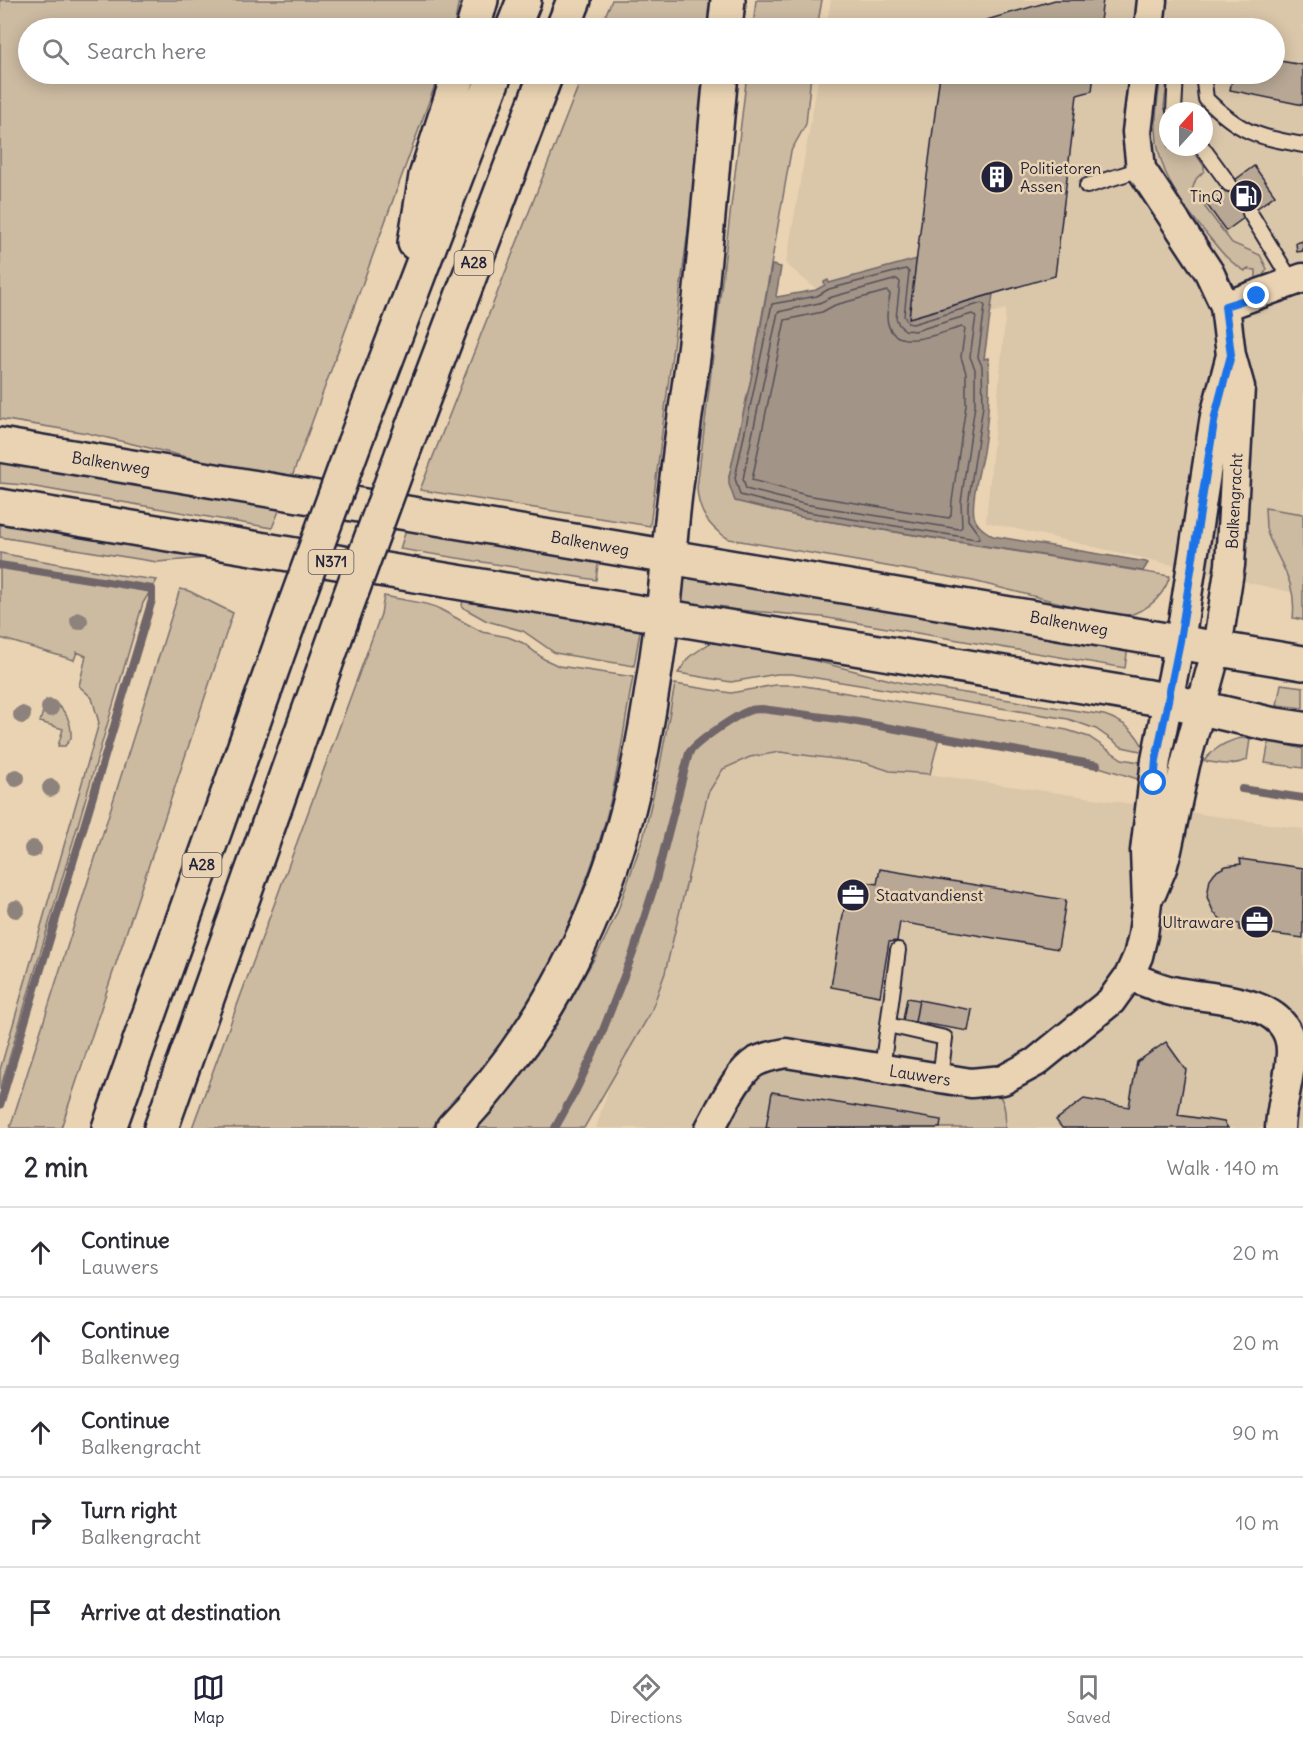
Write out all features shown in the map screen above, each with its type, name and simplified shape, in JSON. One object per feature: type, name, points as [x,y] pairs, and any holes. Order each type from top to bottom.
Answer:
[{"type":"main road","points":[[476,18],[481,0]]},
{"type":"main road","points":[[517,18],[524,0]]},
{"type":"main road","points":[[567,18],[574,0]]},
{"type":"main road","points":[[726,18],[728,0]]},
{"type":"main road","name":"A28","points":[[404,310],[426,176],[456,84]]},
{"type":"main road","name":"A28","points":[[110,1128],[296,602],[404,310],[491,84]]},
{"type":"main road","name":"A28","points":[[162,1128],[345,610],[542,84]]},
{"type":"main road","points":[[453,1128],[504,1069],[534,1025],[569,965],[588,926],[624,825],[640,758],[663,616],[668,556],[698,319],[720,84]]},
{"type":"main road","name":"Balkenweg","points":[[0,445],[1303,663]]},
{"type":"main road","name":"N371","points":[[0,506],[663,616]]},
{"type":"main road","points":[[663,616],[1167,700],[1303,729]]},
{"type":"street","points":[[1150,18],[1152,0]]},
{"type":"street","name":"Balkengracht","points":[[1143,84],[1137,132],[1141,169],[1209,272],[1225,306],[1231,355],[1240,387],[1230,565],[1217,648]]},
{"type":"street","points":[[1225,306],[1298,280]]},
{"type":"street","name":"Balkengracht","points":[[1180,641],[1215,416],[1231,355]]},
{"type":"street","points":[[1167,700],[1180,641]]},
{"type":"street","points":[[1201,708],[1217,648]]},
{"type":"street","name":"Lauwers","points":[[1147,903],[1145,851],[1156,760],[1167,700]]},
{"type":"street","name":"Lauwers","points":[[710,1128],[744,1072],[764,1058],[786,1053],[971,1083],[1003,1080],[1035,1062],[1111,1001],[1129,976],[1138,956],[1147,903],[1164,859],[1201,708]]},
{"type":"street","points":[[1129,976],[1171,991],[1255,1006],[1270,1012],[1280,1021],[1289,1035],[1291,1050],[1280,1128]]},
{"type":"lane","points":[[1174,102],[1175,84]]},
{"type":"lane","points":[[1204,84],[1206,99],[1224,117],[1246,132],[1303,145]]},
{"type":"lane","points":[[1209,156],[1230,184]]},
{"type":"lane","points":[[1087,186],[1141,169]]},
{"type":"lane","points":[[1250,213],[1298,280]]},
{"type":"lane","points":[[882,1069],[898,950]]},
{"type":"lane","points":[[888,1025],[945,1038],[940,1078]]},
{"type":"shaded area","points":[[0,0],[459,0],[456,18],[18,18],[18,84],[435,84],[292,477],[212,463],[87,433],[0,419]]},
{"type":"shaded area","points":[[612,0],[717,0],[715,18],[604,18]]},
{"type":"shaded area","points":[[756,0],[822,0],[819,18],[754,18]]},
{"type":"shaded area","points":[[831,0],[1303,0],[1303,595],[986,522],[1006,309],[879,341],[786,264],[817,84],[1285,84],[1285,18],[828,18]]},
{"type":"shaded area","points":[[579,84],[707,84],[650,526],[420,490]]},
{"type":"shaded area","points":[[746,84],[810,84],[806,124],[791,151],[751,379],[729,477],[735,500],[801,517],[1170,576],[1162,593],[1150,605],[1134,613],[1116,617],[973,581],[729,539],[716,530],[706,518],[702,511],[697,488]]},
{"type":"shaded area","points":[[1160,84],[1167,84],[1165,102],[1159,102],[1159,152],[1156,129]]},
{"type":"shaded area","points":[[1160,156],[1197,156],[1204,166],[1204,171],[1196,179],[1192,190],[1232,243],[1260,255],[1267,269],[1262,277],[1256,279],[1256,270],[1246,269],[1245,271],[1233,263],[1214,244],[1179,197],[1165,172]]},
{"type":"shaded area","points":[[0,458],[281,506],[272,528],[24,485],[0,483]]},
{"type":"shaded area","points":[[1265,508],[1303,514],[1303,620],[1293,618],[1293,595],[1283,566],[1268,535]]},
{"type":"shaded area","points":[[0,522],[206,558],[157,562],[0,537]]},
{"type":"shaded area","points":[[406,530],[599,557],[596,580],[400,549]]},
{"type":"shaded area","points":[[0,553],[157,580],[143,603],[0,1090],[0,1070],[99,723],[92,698],[79,686],[86,656],[77,652],[74,660],[0,638]]},
{"type":"shaded area","points":[[681,573],[1128,646],[1125,668],[822,617],[676,603]]},
{"type":"shaded area","points":[[180,589],[189,591],[233,613],[61,1128],[10,1128]]},
{"type":"shaded area","points":[[384,596],[436,607],[482,632],[508,637],[523,643],[544,659],[559,666],[633,677],[614,785],[596,852],[584,886],[555,953],[521,1015],[485,1065],[432,1128],[192,1128],[381,614]]},
{"type":"shaded area","points":[[463,597],[641,626],[634,666],[555,653],[523,631],[487,621],[462,607]]},
{"type":"shaded area","points":[[713,641],[757,646],[902,683],[1104,715],[1129,728],[1145,752],[1122,747],[1096,729],[1068,719],[792,674],[777,674],[731,682],[678,673],[689,657]]},
{"type":"shaded area","points":[[675,684],[731,693],[775,685],[799,685],[1067,730],[1089,737],[1122,759],[1145,763],[1147,782],[1096,766],[939,738],[930,774],[890,771],[866,763],[780,752],[750,757],[723,769],[708,793],[665,973],[651,1012],[584,1128],[475,1128],[493,1111],[557,1024],[602,945],[617,913],[644,835]]},
{"type":"shaded area","points":[[1281,684],[1303,687],[1303,708],[1277,705]]},
{"type":"shaded area","points":[[46,700],[58,706],[66,714],[71,738],[65,746],[58,746],[63,729],[40,722]]},
{"type":"shaded area","points":[[1242,738],[1250,739],[1247,760],[1226,764],[1204,761],[1221,746]]},
{"type":"shaded area","points":[[1269,741],[1303,749],[1303,768],[1265,763]]},
{"type":"shaded area","points":[[717,743],[1303,829],[1303,1128],[596,1128]]},
{"type":"shaded area","points":[[775,1066],[999,1095],[1004,1106],[1005,1128],[726,1128],[759,1075]]},
{"type":"water","points":[[917,259],[910,318],[993,294],[984,359],[988,358],[989,370],[988,417],[973,509],[977,523],[993,536],[1146,562],[1148,563],[1143,571],[801,517],[735,501],[729,477],[751,379],[772,265],[781,267],[777,297],[816,290],[825,285],[824,282],[828,280],[829,283]]},
{"type":"building","points":[[1055,0],[1103,0],[1100,18],[993,18]]},
{"type":"building","points":[[1285,62],[1303,65],[1303,105],[1230,90],[1231,84],[1285,84]]},
{"type":"building","name":"Politietoren Assen","points":[[939,84],[1093,84],[1092,91],[1077,95],[1055,276],[909,318]]},
{"type":"building","points":[[1254,166],[1275,195],[1226,231],[1205,202]]},
{"type":"building","points":[[1303,241],[1303,251],[1297,252],[1296,243]]},
{"type":"building","points":[[1240,859],[1303,868],[1303,938],[1257,932],[1259,927],[1251,926],[1250,931],[1239,930],[1240,924],[1223,921],[1214,913],[1207,897],[1210,879],[1215,872],[1226,866],[1241,864]]},
{"type":"building","points":[[880,869],[1066,900],[1058,949],[900,922],[897,941],[889,942],[880,996],[831,987],[849,879],[877,884]]},
{"type":"building","points":[[907,998],[919,1000],[915,1022],[903,1020]]},
{"type":"building","points":[[919,1000],[972,1010],[968,1031],[915,1022]]},
{"type":"building","points":[[1166,1042],[1186,1070],[1178,1115],[1224,1122],[1228,1128],[1062,1128],[1056,1120],[1084,1099],[1129,1107],[1137,1062]]},
{"type":"building","points":[[772,1092],[941,1120],[940,1128],[766,1128]]},
{"type":"waterway","points":[[0,565],[152,589],[152,600],[0,1105]]},
{"type":"waterway","points":[[555,1128],[598,1043],[633,953],[655,884],[689,753],[699,742],[716,730],[748,711],[762,709],[846,720],[1097,765]]},
{"type":"waterway","points":[[1242,789],[1303,798]]},
{"type":"place","name":"Politietoren Assen","points":[[997,177]]},
{"type":"place","name":"TinQ","points":[[1246,196]]},
{"type":"place","name":"Staatvandienst","points":[[853,895]]},
{"type":"place","name":"Ultraware","points":[[1257,922]]},
{"type":"route","points":[[1154,783],[1156,760],[1186,606],[1215,416],[1231,355],[1225,306],[1257,296]]}]
